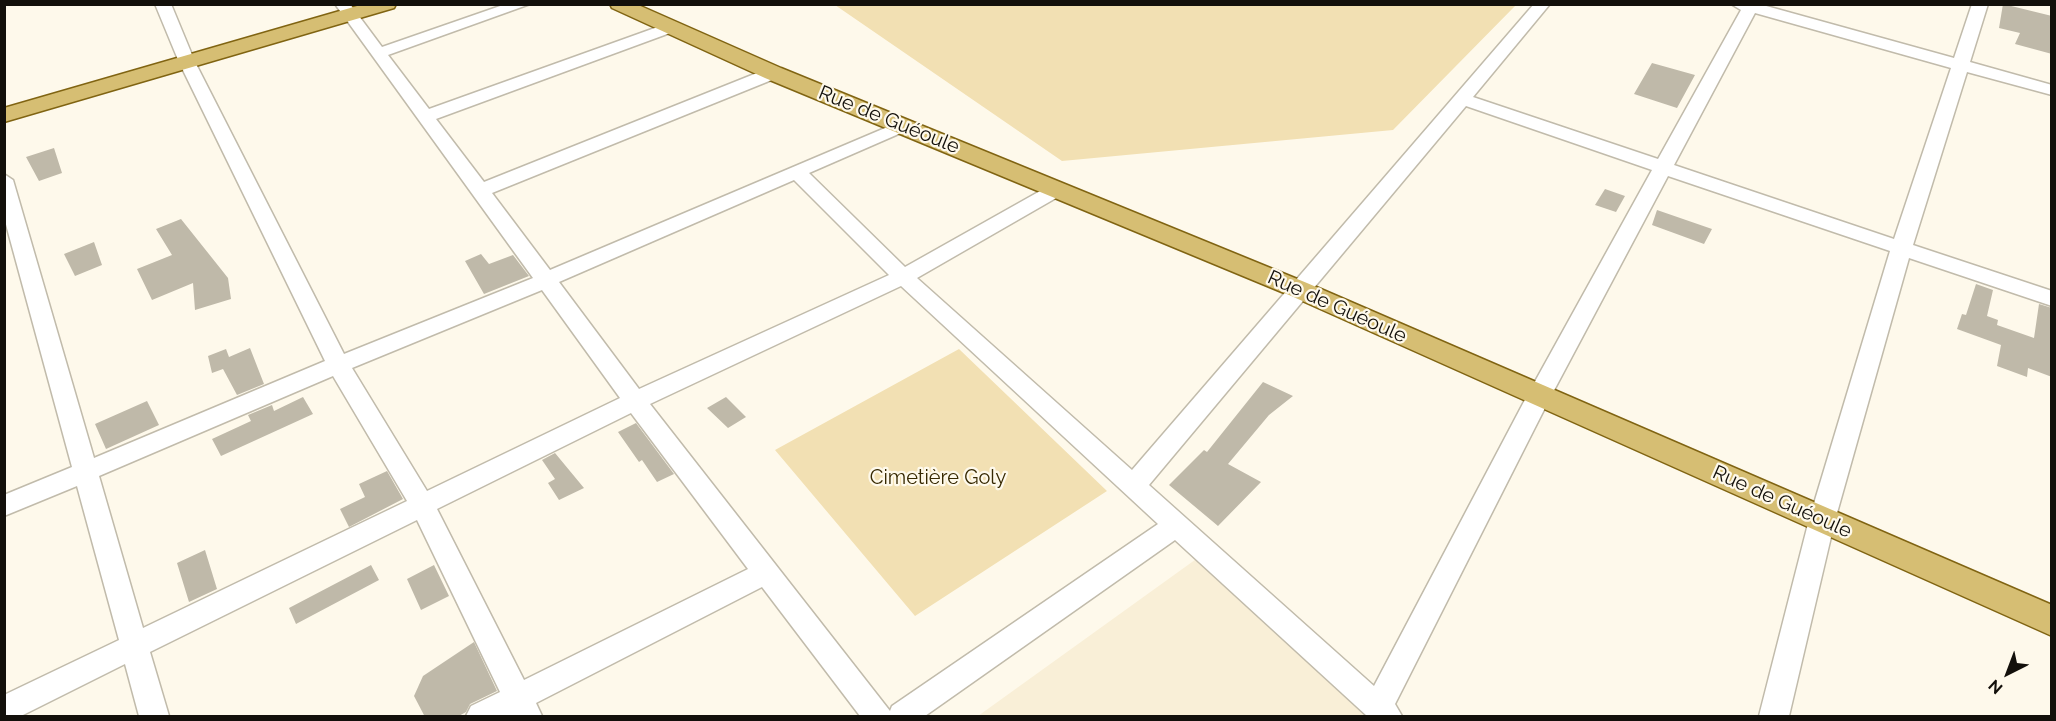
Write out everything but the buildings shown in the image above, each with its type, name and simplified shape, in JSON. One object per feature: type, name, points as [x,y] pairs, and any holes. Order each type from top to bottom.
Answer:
[{"type":"main road","points":[[4,116],[188,62],[346,10],[387,4]]},
{"type":"main road","name":"Rue de Guéoule","points":[[619,4],[773,73],[1298,289],[2052,621]]},
{"type":"street","points":[[163,4],[188,62],[338,365],[422,504],[522,707]]},
{"type":"street","points":[[379,53],[524,4]]},
{"type":"street","points":[[1132,486],[1543,4]]},
{"type":"street","points":[[1774,717],[1822,520],[1901,249],[1980,4]]},
{"type":"street","points":[[798,173],[903,277],[1382,712],[1539,396],[1747,6],[2052,90]]},
{"type":"street","points":[[346,10],[635,401],[877,717]]},
{"type":"street","points":[[423,117],[672,27]]},
{"type":"street","points":[[479,191],[773,73]]},
{"type":"street","points":[[1461,99],[2052,299]]},
{"type":"street","points":[[4,506],[546,280],[798,173],[904,125]]},
{"type":"street","points":[[4,180],[154,717]]},
{"type":"street","points":[[4,710],[635,401],[903,277],[1056,190]]},
{"type":"street","points":[[902,717],[1175,526]]},
{"type":"street","points":[[481,717],[522,707],[767,572]]},
{"type":"shaded area","points":[[1199,557],[1376,716],[978,716]]},
{"type":"green space","points":[[835,5],[1516,5],[1393,130],[1062,161]]},
{"type":"green space","name":"Cimetière Goly","points":[[959,349],[1107,491],[915,616],[775,450]]}]
